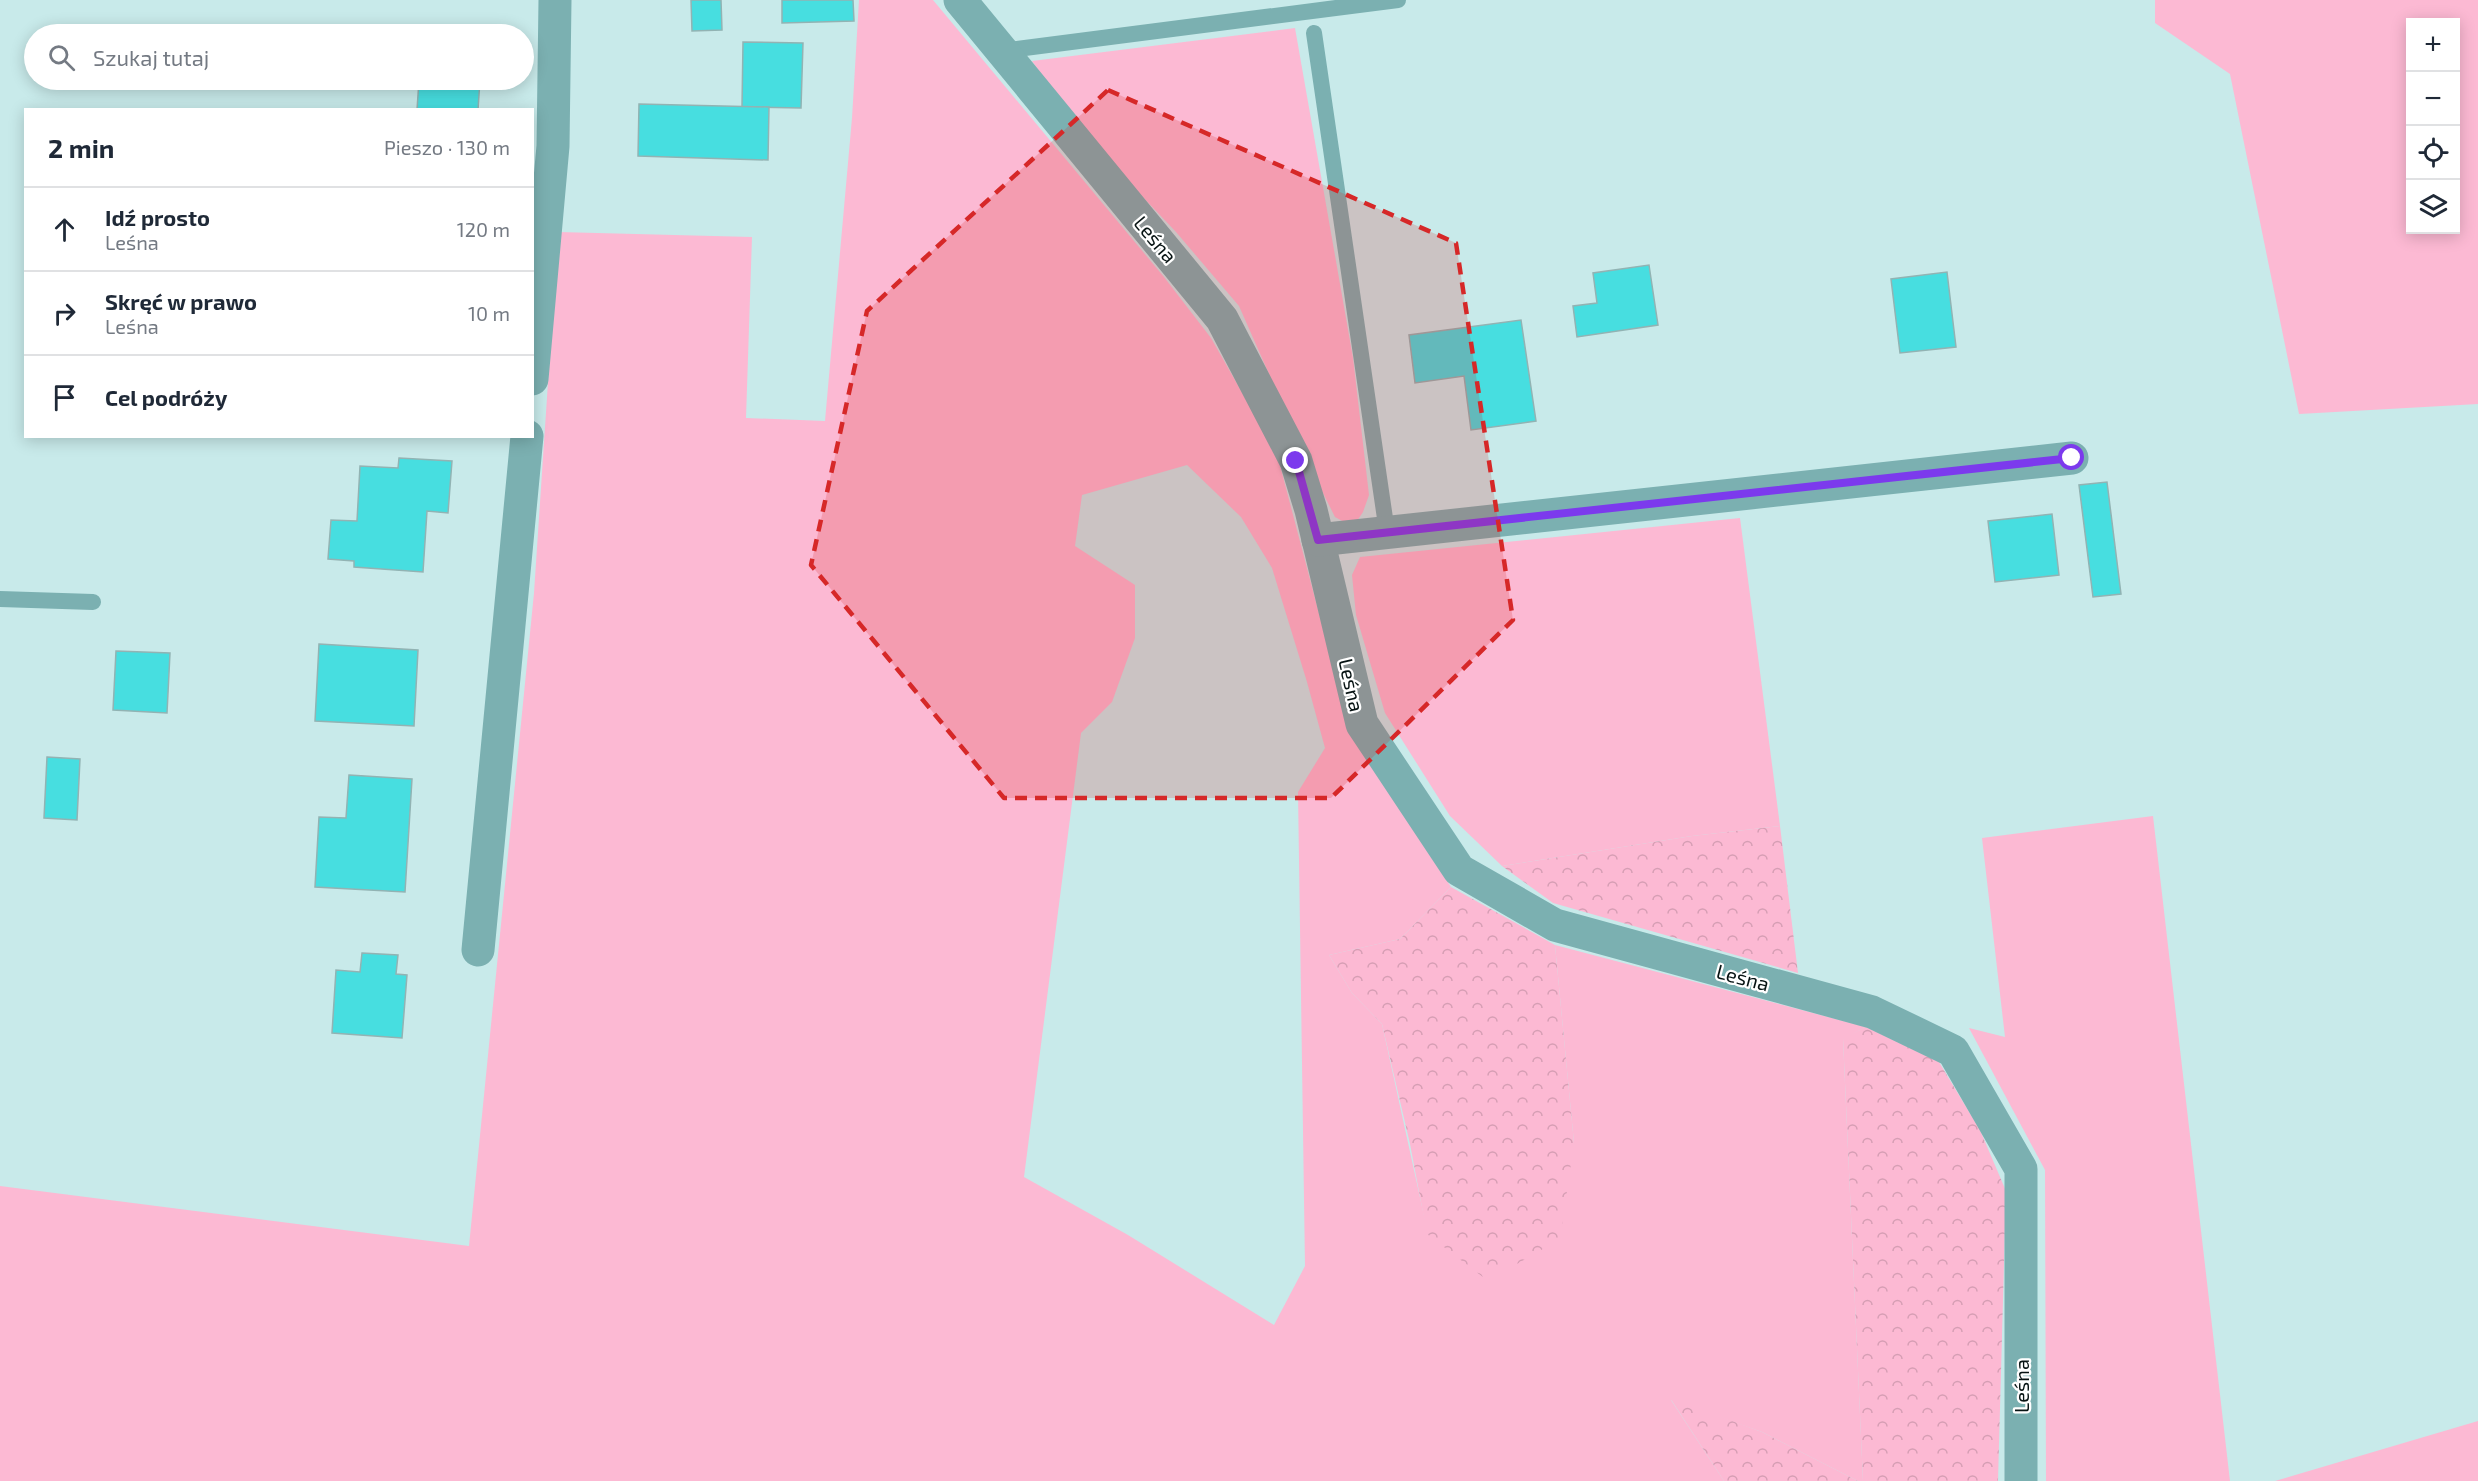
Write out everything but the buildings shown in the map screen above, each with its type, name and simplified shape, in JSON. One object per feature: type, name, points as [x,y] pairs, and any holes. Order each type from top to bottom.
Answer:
[{"type":"street","points":[[534,357],[553,146],[555,0]]},
{"type":"street","name":"Leśna","points":[[960,0],[1222,320],[1296,461],[1318,540],[1362,724],[1459,870],[1555,925],[1872,1012],[1953,1052],[2021,1169],[2021,1481]]},
{"type":"street","points":[[478,950],[527,438]]},
{"type":"street","points":[[1318,540],[2072,458]]},
{"type":"lane","points":[[1000,51],[1398,0]]},
{"type":"lane","points":[[1314,33],[1387,532]]},
{"type":"lane","points":[[0,598],[93,602]]},
{"type":"highlighted area","points":[[1108,90],[1456,243],[1513,620],[1331,798],[1004,798],[811,565],[867,311]]},
{"type":"green space","points":[[859,0],[933,0],[1164,277],[1211,338],[1277,454],[1348,724],[1451,887],[1400,939],[1329,955],[1352,993],[1382,1024],[1428,1234],[1574,1143],[1555,945],[1866,1027],[1843,1039],[1863,1481],[1858,1481],[1762,1432],[1671,1400],[1724,1481],[0,1481],[0,1186],[469,1246],[534,593],[558,232],[752,237],[746,418],[825,421],[852,118]],"holes":[[[1187,465],[1241,517],[1272,568],[1325,748],[1298,792],[1305,1266],[1274,1325],[1128,1235],[1024,1177],[1081,733],[1112,702],[1135,638],[1135,585],[1075,546],[1082,495]]]},
{"type":"green space","points":[[2155,0],[2478,0],[2478,404],[2299,414],[2230,74],[2155,23]]},
{"type":"green space","points":[[1295,28],[1353,358],[1369,495],[1363,512],[1353,527],[1335,517],[1311,469],[1239,306],[1176,232],[1083,134],[1032,61]]},
{"type":"green space","points":[[1740,518],[1780,826],[1692,836],[1502,866],[1450,816],[1385,713],[1356,615],[1352,575],[1360,557]]},
{"type":"green space","points":[[2153,816],[2230,1481],[2046,1481],[2045,1170],[1969,1028],[2005,1037],[1982,838]]},
{"type":"green space","points":[[1780,826],[1798,973],[1553,903],[1502,866],[1692,836]]},
{"type":"green space","points":[[1451,887],[1555,945],[1574,1143],[1560,1239],[1488,1281],[1427,1234],[1410,1144],[1382,1024],[1352,993],[1329,955],[1400,939]]},
{"type":"green space","points":[[1866,1027],[1939,1062],[1980,1130],[2006,1191],[1998,1481],[1863,1481],[1843,1038]]},
{"type":"green space","points":[[1670,1398],[1762,1432],[1858,1481],[1724,1481]]},
{"type":"green space","points":[[2478,1421],[2478,1481],[2275,1481]]},
{"type":"route","points":[[1296,461],[1318,540],[2072,458]]}]
